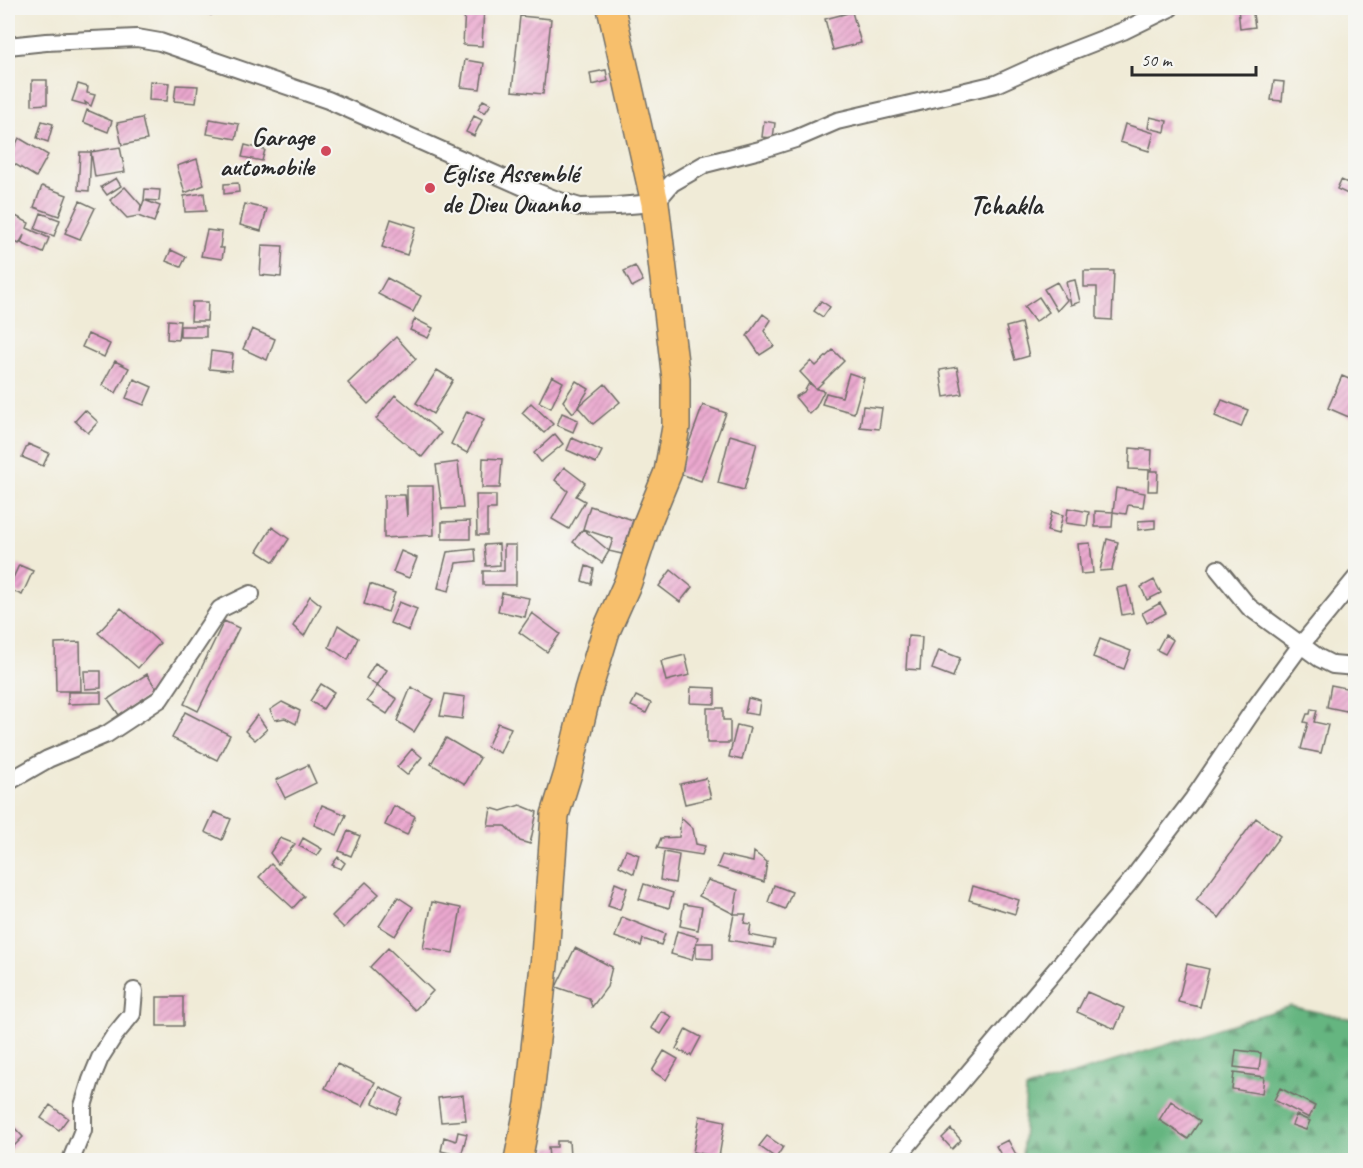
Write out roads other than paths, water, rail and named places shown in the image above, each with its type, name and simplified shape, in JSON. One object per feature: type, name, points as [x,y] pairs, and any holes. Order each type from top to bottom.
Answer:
[{"type":"main road","points":[[518,1161],[529,1104],[545,956],[555,815],[606,631],[628,582],[648,521],[668,472],[676,427],[676,379],[655,203],[611,8]]},
{"type":"street","points":[[8,46],[137,38],[160,42],[328,100],[560,201],[580,207],[617,206],[655,203],[672,183],[705,164],[795,139],[837,121],[996,84],[1123,31],[1170,8]]},
{"type":"street","points":[[1218,569],[1249,608],[1319,658],[1332,665],[1356,667]]},
{"type":"street","points":[[895,1161],[1129,883],[1193,799],[1301,645],[1356,578]]},
{"type":"street","points":[[8,782],[48,759],[106,734],[160,699],[220,609],[251,594]]},
{"type":"street","points":[[71,1161],[83,1130],[83,1106],[91,1080],[105,1050],[132,1014],[134,991]]},
{"type":"place","name":"Garage automobile","points":[[326,151]]},
{"type":"place","name":"Eglise Assemblé de Dieu Ouanho","points":[[430,188]]},
{"type":"district","name":"Tchakla","points":[[1006,204]]}]
